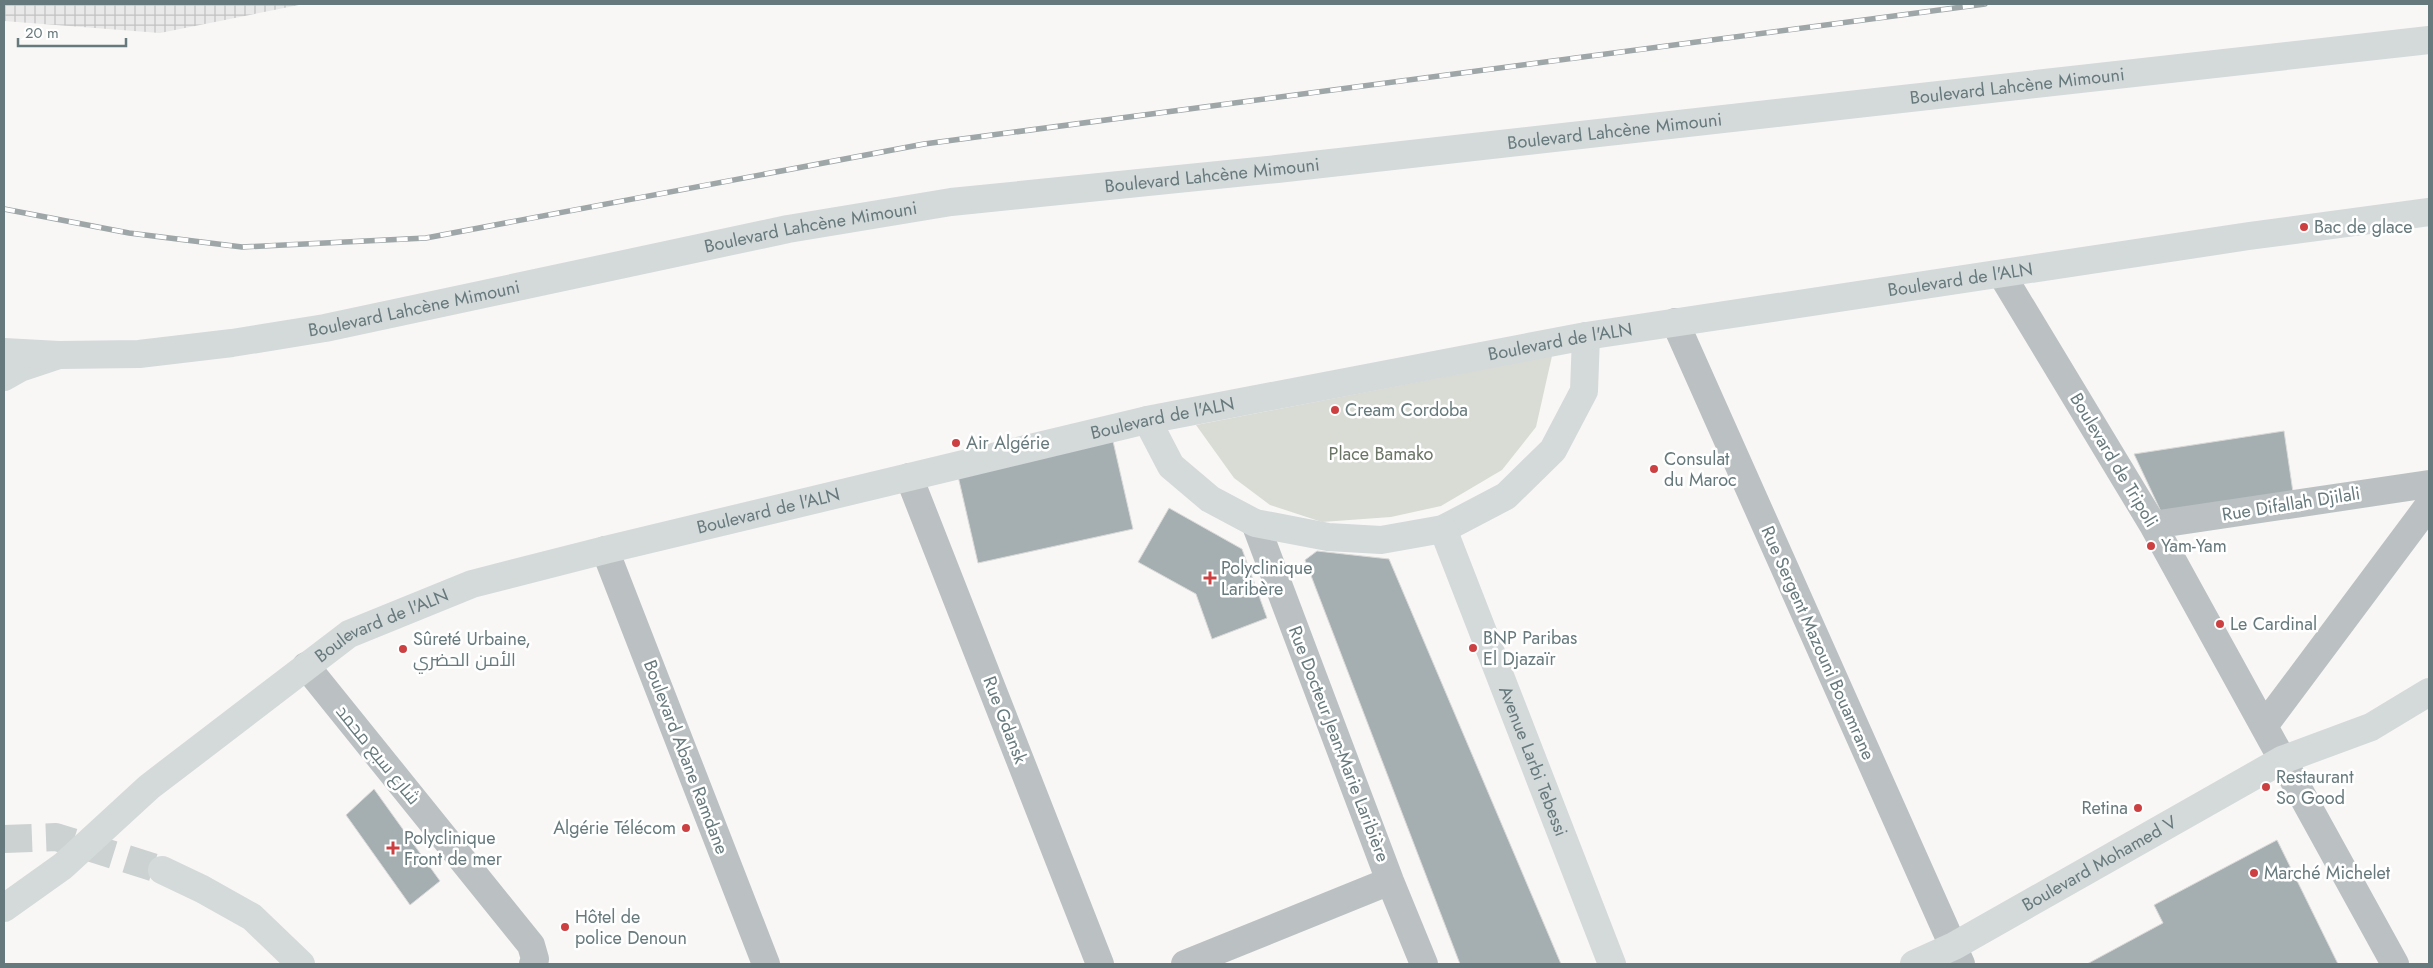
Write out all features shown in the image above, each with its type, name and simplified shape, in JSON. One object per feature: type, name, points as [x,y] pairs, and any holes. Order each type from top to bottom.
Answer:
[{"type":"main road","name":"Boulevard Lahcène Mimouni","points":[[4,352],[58,356],[139,354],[232,343],[325,328],[788,228],[951,202],[1295,167],[2429,40]]},
{"type":"main road","name":"Boulevard de l'ALN","points":[[4,908],[62,866],[149,787],[350,634],[472,584],[909,476],[1147,420],[1586,336],[2002,275],[2249,236],[2429,212]]},
{"type":"main road","points":[[1147,420],[1171,466],[1210,499],[1255,522],[1328,538],[1381,540],[1443,529],[1506,496],[1553,450],[1584,391],[1586,336]]},
{"type":"main road","points":[[4,377],[20,368],[58,356]]},
{"type":"main road","name":"Avenue Larbi Tebessi","points":[[1443,529],[1612,964]]},
{"type":"main road","name":"Boulevard Mohamed V","points":[[1914,964],[1957,955],[2282,760],[2371,727],[2429,692]]},
{"type":"main road","points":[[162,870],[202,889],[252,917],[283,955],[301,964]]},
{"type":"street","name":"Boulevard de Tripoli","points":[[2002,275],[2153,525],[2395,964]]},
{"type":"street","name":"Rue Sergent Mazouni Bouamrane","points":[[1675,322],[1957,955]]},
{"type":"street","name":"Rue Gdansk","points":[[909,476],[1100,964]]},
{"type":"street","name":"Rue Difallah Djilali","points":[[2153,525],[2429,484]]},
{"type":"street","points":[[2264,726],[2429,505]]},
{"type":"street","name":"Rue Docteur Jean-Marie Laribière","points":[[1255,522],[1390,881],[1424,964]]},
{"type":"street","name":"Boulevard Abane Ramdane","points":[[605,550],[766,964]]},
{"type":"street","name":"شارع سبع محمد","points":[[306,666],[531,945],[535,959],[533,964]]},
{"type":"street","points":[[1184,964],[1390,881]]},
{"type":"shaded area","points":[[4,4],[304,4],[160,33],[4,21]]},
{"type":"green space","name":"Place Bamako","points":[[1552,356],[1536,427],[1502,470],[1441,506],[1391,517],[1322,522],[1270,505],[1234,478],[1196,425]]},
{"type":"building","points":[[1110,428],[1133,529],[978,563],[955,463]]},
{"type":"building","points":[[2284,431],[2294,499],[2164,518],[2134,454]]},
{"type":"building","name":"Polyclinique Laribère","points":[[1169,508],[1242,549],[1267,618],[1212,639],[1196,594],[1138,562]]},
{"type":"building","points":[[1317,551],[1389,559],[1561,964],[1460,964],[1305,560]]},
{"type":"building","name":"Polyclinique Front de mer","points":[[374,789],[440,881],[410,905],[346,815]]},
{"type":"building","name":"Marché Michelet","points":[[2277,840],[2338,964],[2087,964],[2163,923],[2154,905]]},
{"type":"tunnel","points":[[4,839],[56,837],[162,870]]},
{"type":"railway","points":[[4,209],[129,233],[242,247],[426,238],[924,144],[1985,4]]},
{"type":"place","name":"Bac de glace","points":[[2304,227]]},
{"type":"place","name":"Cream Cordoba","points":[[1335,410]]},
{"type":"place","name":"Air Algérie","points":[[956,443]]},
{"type":"place","name":"Consulat du Maroc","points":[[1654,469]]},
{"type":"place","name":"Yam-Yam","points":[[2151,546]]},
{"type":"place","name":"Polyclinique Laribère","points":[[1210,578]]},
{"type":"place","name":"Le Cardinal","points":[[2220,624]]},
{"type":"place","name":"BNP Paribas El Djazaïr","points":[[1473,648]]},
{"type":"place","name":"Sûreté Urbaine, الأمن الحضري","points":[[403,649]]},
{"type":"place","name":"Restaurant So Good","points":[[2266,787]]},
{"type":"place","name":"Retina","points":[[2138,808]]},
{"type":"place","name":"Algérie Télécom","points":[[686,828]]},
{"type":"place","name":"Polyclinique Front de mer","points":[[393,848]]},
{"type":"place","name":"Marché Michelet","points":[[2254,873]]},
{"type":"place","name":"Hôtel de police Denoun","points":[[565,927]]}]
